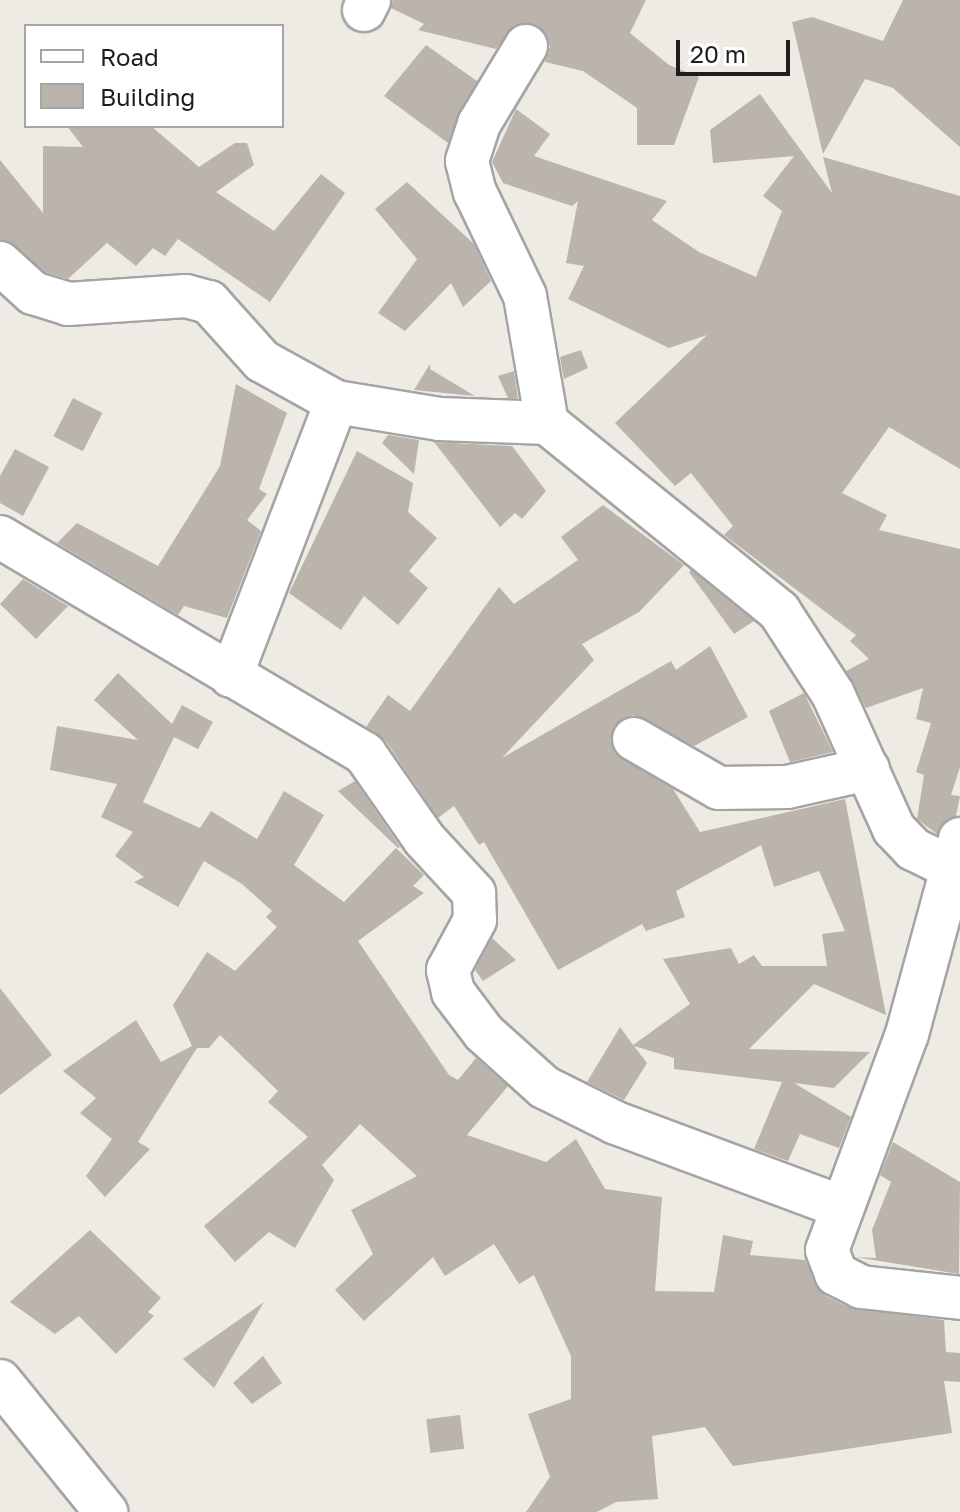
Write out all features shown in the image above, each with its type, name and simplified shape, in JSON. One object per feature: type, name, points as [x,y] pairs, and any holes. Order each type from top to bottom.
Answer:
[{"type":"street","points":[[526,46],[479,124],[467,161],[475,192],[525,296],[547,423]]},
{"type":"street","points":[[0,263],[33,293],[68,304],[186,296],[209,302],[262,361],[336,402],[440,419],[547,423],[779,611],[833,694],[903,841],[957,854],[907,1034],[827,1250],[836,1274],[861,1287],[960,1298]]},
{"type":"street","points":[[231,676],[336,402]]},
{"type":"street","points":[[0,537],[365,754],[424,839],[467,882],[477,912],[452,959],[449,982],[513,1062],[544,1087],[603,1117],[842,1207]]},
{"type":"street","points":[[634,739],[719,788],[787,787],[868,769]]},
{"type":"street","points":[[0,1381],[106,1512]]},
{"type":"building","points":[[393,0],[646,0],[630,33],[669,65],[699,77],[674,145],[637,145],[637,108],[583,71],[545,62],[550,46],[538,25],[514,25],[496,49],[418,30],[424,24],[391,8]]},
{"type":"building","points":[[903,0],[960,0],[960,147],[893,88],[865,79],[823,154],[792,22],[812,17],[883,41]]},
{"type":"building","points":[[426,45],[477,81],[448,143],[384,96]]},
{"type":"building","points":[[760,94],[832,193],[823,157],[960,196],[960,469],[889,427],[842,493],[887,515],[879,530],[960,549],[960,767],[951,795],[960,796],[956,816],[937,834],[917,819],[924,775],[916,772],[931,723],[916,719],[923,688],[866,708],[846,671],[869,659],[850,641],[856,635],[724,535],[733,526],[691,473],[675,486],[615,423],[707,335],[669,348],[568,299],[584,266],[566,263],[578,201],[572,206],[503,183],[492,162],[516,109],[550,134],[534,156],[667,201],[652,220],[699,252],[756,277],[782,211],[763,196],[794,156],[713,163],[710,130]]},
{"type":"building","points":[[69,128],[153,128],[199,167],[235,143],[247,143],[254,165],[216,192],[274,231],[321,174],[345,193],[270,302],[178,239],[165,256],[153,248],[136,266],[107,243],[68,279],[45,272],[0,240],[0,160],[43,213],[43,146],[83,147]]},
{"type":"building","points":[[407,182],[474,244],[491,281],[463,307],[451,283],[405,331],[378,313],[417,259],[375,209]]},
{"type":"building","points":[[581,350],[588,368],[564,379],[560,357]]},
{"type":"building","points":[[430,364],[430,369],[475,396],[414,390]]},
{"type":"building","points":[[514,371],[518,398],[508,398],[498,376]]},
{"type":"building","points":[[236,384],[287,413],[259,489],[267,494],[247,520],[261,531],[227,618],[184,606],[178,615],[57,543],[77,523],[158,566],[220,466]]},
{"type":"building","points":[[73,398],[102,413],[83,451],[53,436]]},
{"type":"building","points":[[388,435],[419,440],[414,474],[382,443]]},
{"type":"building","points":[[434,442],[512,446],[546,491],[522,519],[515,513],[500,527]]},
{"type":"building","points":[[15,449],[49,467],[23,516],[0,503],[0,476]]},
{"type":"building","points":[[357,451],[413,483],[408,512],[437,538],[409,571],[428,588],[398,625],[364,596],[341,630],[289,593]]},
{"type":"building","points":[[603,505],[684,565],[639,612],[582,644],[594,660],[502,758],[671,661],[676,670],[710,646],[748,717],[694,746],[633,715],[613,728],[614,752],[673,789],[700,832],[845,799],[886,1015],[814,984],[749,1049],[870,1052],[834,1088],[794,1083],[851,1117],[839,1148],[800,1134],[788,1161],[754,1149],[782,1082],[674,1069],[674,1058],[634,1046],[647,1063],[624,1100],[587,1082],[620,1027],[633,1045],[690,1004],[663,959],[731,948],[739,964],[754,955],[762,966],[827,966],[822,934],[845,931],[819,871],[774,887],[761,845],[676,891],[685,917],[646,931],[642,924],[558,970],[484,842],[479,845],[454,806],[438,818],[385,740],[366,727],[388,695],[410,711],[499,587],[514,604],[578,560],[561,537]]},
{"type":"building","points":[[691,570],[754,621],[734,634],[689,572]]},
{"type":"building","points":[[23,579],[68,606],[36,639],[0,604]]},
{"type":"building","points":[[118,673],[172,724],[182,705],[213,722],[198,749],[174,737],[143,802],[200,828],[211,811],[257,839],[284,791],[324,815],[294,865],[344,902],[396,848],[424,875],[413,886],[424,893],[358,941],[449,1075],[458,1080],[476,1058],[508,1086],[467,1135],[546,1162],[576,1139],[605,1189],[662,1197],[655,1291],[714,1292],[723,1235],[753,1241],[750,1255],[805,1260],[824,1295],[850,1308],[944,1320],[946,1352],[960,1353],[960,1382],[944,1381],[952,1433],[733,1466],[705,1427],[652,1436],[658,1499],[616,1502],[597,1512],[526,1512],[550,1477],[528,1414],[571,1399],[571,1356],[534,1275],[519,1284],[494,1244],[445,1276],[433,1257],[364,1321],[335,1290],[373,1254],[351,1210],[417,1176],[360,1124],[322,1165],[334,1180],[295,1248],[269,1232],[235,1262],[204,1226],[308,1137],[268,1102],[278,1091],[220,1035],[209,1048],[197,1048],[138,1142],[150,1149],[105,1197],[86,1176],[112,1139],[80,1113],[96,1098],[63,1071],[136,1020],[161,1062],[192,1046],[173,1005],[207,952],[235,971],[277,927],[266,917],[272,911],[242,884],[204,861],[178,907],[134,882],[144,877],[115,856],[133,832],[101,817],[117,784],[50,770],[57,726],[138,740],[94,700]]},
{"type":"building","points":[[804,693],[833,752],[790,762],[769,711]]},
{"type":"building","points":[[355,781],[400,847],[338,791]]},
{"type":"building","points":[[492,938],[516,960],[483,981],[475,970]]},
{"type":"building","points":[[0,988],[52,1055],[0,1095]]},
{"type":"building","points":[[893,1142],[960,1182],[959,1274],[855,1257],[876,1258],[872,1230],[891,1182],[880,1175]]},
{"type":"building","points":[[90,1230],[161,1298],[148,1312],[154,1316],[116,1354],[79,1316],[55,1334],[10,1302]]},
{"type":"building","points":[[264,1302],[214,1388],[183,1359]]},
{"type":"building","points":[[263,1356],[282,1383],[252,1404],[233,1383]]},
{"type":"building","points":[[460,1415],[464,1449],[430,1453],[426,1419]]}]
